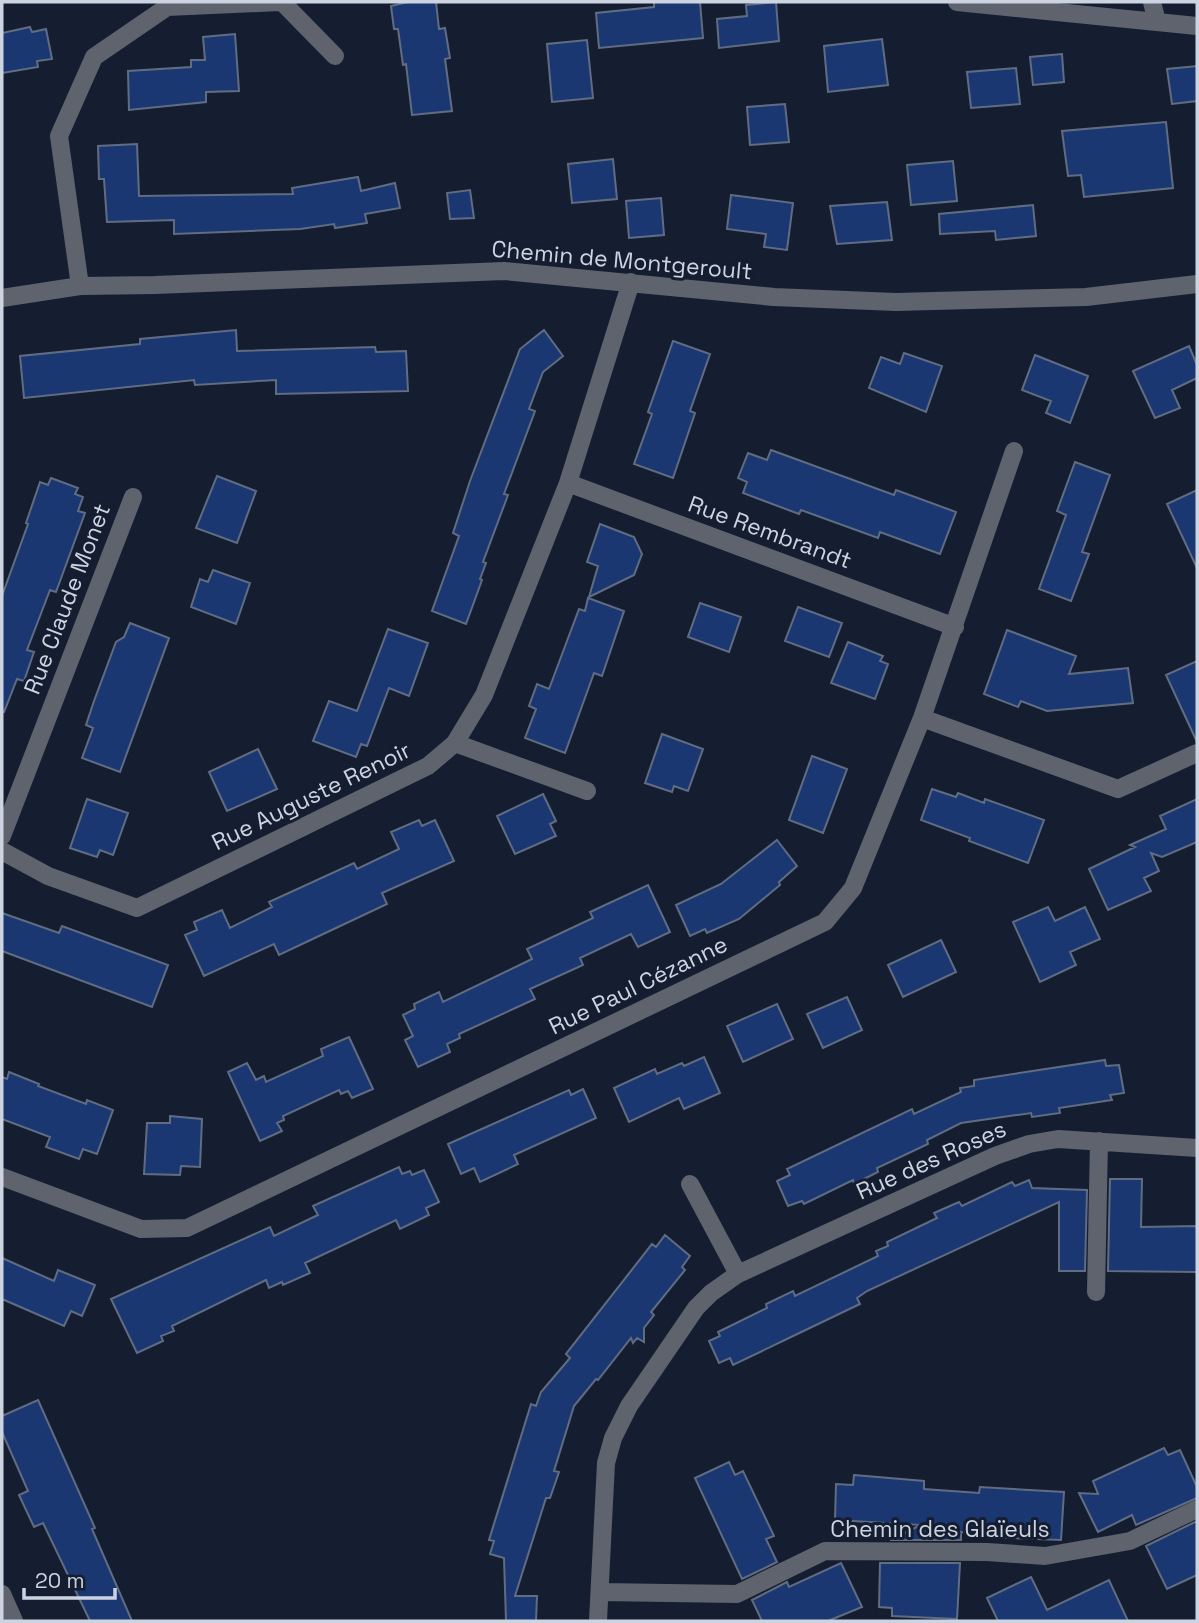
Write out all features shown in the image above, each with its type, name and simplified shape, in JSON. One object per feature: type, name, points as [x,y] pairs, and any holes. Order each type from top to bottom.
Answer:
[{"type":"street","points":[[80,286],[59,136],[94,57],[167,8],[280,2],[335,56]]},
{"type":"street","points":[[957,2],[1197,26]]},
{"type":"street","points":[[1152,2],[1157,22]]},
{"type":"street","name":"Chemin de Montgeroult","points":[[2,299],[80,286],[505,271],[774,298],[895,302],[1086,297],[1197,284]]},
{"type":"street","name":"Rue Auguste Renoir","points":[[2,851],[48,876],[137,908],[429,766],[456,743],[484,695],[568,483],[631,282]]},
{"type":"street","name":"Rue Paul Cézanne","points":[[2,1177],[141,1229],[187,1228],[825,922],[853,888],[922,718],[1014,452]]},
{"type":"street","name":"Rue Rembrandt","points":[[568,483],[955,626]]},
{"type":"street","name":"Rue Claude Monet","points":[[2,836],[133,497]]},
{"type":"street","points":[[922,718],[1118,789],[1197,753]]},
{"type":"street","points":[[456,743],[587,791]]},
{"type":"street","name":"Rue des Roses","points":[[598,1621],[606,1464],[613,1438],[629,1406],[696,1308],[710,1293],[738,1274],[995,1156],[1029,1144],[1058,1139],[1197,1148]]},
{"type":"street","points":[[1096,1292],[1099,1141]]},
{"type":"street","points":[[690,1184],[738,1274]]},
{"type":"street","name":"Chemin des Glaïeuls","points":[[600,1592],[737,1594],[825,1551],[987,1552],[1045,1556],[1130,1541],[1197,1509]]},
{"type":"street","points":[[2,1594],[14,1621]]},
{"type":"building","points":[[408,2],[436,2],[439,29],[445,28],[450,58],[445,59],[452,111],[412,115],[406,64],[403,65],[398,29],[394,29],[391,6]]},
{"type":"building","points":[[654,2],[700,2],[703,38],[599,48],[596,13],[654,7]]},
{"type":"building","points":[[776,2],[779,41],[719,48],[717,19],[747,16],[746,5]]},
{"type":"building","points":[[30,27],[32,32],[46,29],[52,59],[37,61],[38,67],[2,73],[2,33]]},
{"type":"building","points":[[235,34],[239,91],[206,92],[206,102],[129,110],[128,71],[191,67],[191,60],[205,60],[203,37]]},
{"type":"building","points":[[882,39],[888,85],[828,92],[824,46]]},
{"type":"building","points":[[587,40],[593,98],[552,102],[547,44]]},
{"type":"building","points":[[1062,54],[1064,82],[1033,85],[1030,57]]},
{"type":"building","points":[[1197,66],[1197,101],[1172,104],[1167,69]]},
{"type":"building","points":[[1016,68],[1020,104],[971,108],[967,72]]},
{"type":"building","points":[[785,104],[789,142],[750,145],[747,107]]},
{"type":"building","points":[[1166,122],[1173,188],[1084,197],[1081,175],[1068,176],[1062,131]]},
{"type":"building","points":[[137,144],[139,196],[293,194],[292,188],[358,177],[361,191],[395,183],[400,208],[365,214],[367,223],[335,228],[334,224],[300,229],[174,234],[174,220],[107,222],[104,179],[99,179],[98,146]]},
{"type":"building","points":[[613,159],[617,199],[572,203],[568,164]]},
{"type":"building","points":[[953,161],[957,201],[911,205],[907,165]]},
{"type":"building","points":[[470,190],[474,218],[450,219],[447,193]]},
{"type":"building","points":[[731,195],[793,203],[787,250],[764,247],[766,234],[727,229]]},
{"type":"building","points":[[661,198],[664,235],[629,238],[626,201]]},
{"type":"building","points":[[887,202],[892,240],[837,244],[830,206]]},
{"type":"building","points":[[1033,205],[1036,236],[996,240],[995,231],[940,234],[939,214]]},
{"type":"building","points":[[236,330],[237,351],[375,347],[376,352],[406,351],[408,391],[276,394],[276,380],[195,385],[194,380],[24,398],[20,356],[140,344],[140,339]]},
{"type":"building","points":[[544,330],[563,356],[543,372],[529,409],[535,411],[504,494],[508,495],[483,562],[486,563],[480,579],[482,580],[466,624],[432,611],[459,536],[453,533],[470,481],[520,349]]},
{"type":"building","points":[[673,341],[710,354],[690,411],[695,413],[673,478],[634,464],[652,414],[648,412]]},
{"type":"building","points":[[1189,346],[1197,365],[1197,378],[1172,390],[1180,408],[1155,418],[1133,371]]},
{"type":"building","points":[[904,353],[942,366],[926,412],[869,388],[881,357],[900,364]]},
{"type":"building","points":[[1035,355],[1088,376],[1070,423],[1046,413],[1051,401],[1022,390]]},
{"type":"building","points":[[771,450],[894,495],[896,490],[956,512],[940,554],[880,532],[878,538],[801,510],[799,514],[743,493],[747,482],[738,478],[748,453],[767,460]]},
{"type":"building","points":[[1075,462],[1110,475],[1082,552],[1089,554],[1071,601],[1039,589],[1066,515],[1057,511]]},
{"type":"building","points":[[217,476],[256,491],[237,543],[196,528]]},
{"type":"building","points":[[51,478],[78,488],[75,494],[83,497],[78,511],[85,513],[56,592],[50,590],[27,650],[34,652],[24,681],[17,679],[4,712],[2,596],[40,482],[48,485]]},
{"type":"building","points":[[1197,490],[1197,568],[1167,504]]},
{"type":"building","points":[[600,524],[634,537],[642,554],[634,575],[589,597],[598,566],[587,562]]},
{"type":"building","points":[[213,570],[250,583],[236,624],[191,607],[200,579],[208,582]]},
{"type":"building","points":[[588,598],[624,611],[602,676],[594,673],[565,753],[525,738],[536,709],[529,706],[537,684],[549,689],[579,609],[585,611]]},
{"type":"building","points":[[700,603],[741,617],[729,652],[688,637]]},
{"type":"building","points":[[798,607],[842,623],[829,657],[785,641]]},
{"type":"building","points":[[130,623],[169,638],[120,772],[82,758],[93,728],[86,725],[94,701],[116,642],[124,637]]},
{"type":"building","points":[[388,629],[428,643],[409,696],[389,688],[367,746],[361,744],[356,757],[313,741],[329,701],[357,711]]},
{"type":"building","points":[[1007,630],[1076,656],[1069,674],[1128,668],[1133,703],[1047,711],[1021,701],[1018,707],[984,694]]},
{"type":"building","points":[[848,642],[883,656],[880,661],[888,664],[875,699],[831,683]]},
{"type":"building","points":[[1197,661],[1197,742],[1166,675]]},
{"type":"building","points":[[662,734],[703,749],[688,791],[674,786],[672,792],[645,783]]},
{"type":"building","points":[[258,749],[277,789],[227,811],[209,772]]},
{"type":"building","points":[[812,756],[847,769],[823,833],[789,820]]},
{"type":"building","points":[[932,789],[956,797],[958,793],[984,803],[985,799],[1044,820],[1028,863],[921,820]]},
{"type":"building","points":[[543,794],[556,821],[550,824],[556,836],[515,854],[497,816]]},
{"type":"building","points":[[87,799],[128,813],[113,855],[100,850],[97,857],[70,848]]},
{"type":"building","points":[[1197,799],[1197,842],[1162,857],[1151,853],[1159,871],[1144,878],[1151,891],[1108,910],[1089,869],[1135,847],[1130,845],[1166,829],[1160,816]]},
{"type":"building","points":[[419,820],[422,826],[435,820],[454,861],[382,893],[387,904],[279,955],[274,944],[204,976],[185,935],[197,930],[194,922],[222,910],[230,928],[272,907],[269,902],[354,863],[357,869],[399,849],[391,832]]},
{"type":"building","points":[[777,840],[797,866],[779,882],[780,885],[739,919],[707,933],[705,929],[690,936],[676,905],[721,884]]},
{"type":"building","points":[[648,885],[670,932],[638,947],[631,934],[580,958],[583,965],[530,989],[535,999],[459,1034],[460,1038],[447,1044],[450,1052],[418,1067],[405,1040],[413,1036],[403,1015],[415,1009],[414,1004],[439,992],[443,1002],[532,959],[527,949],[593,918],[590,912]]},
{"type":"building","points":[[1048,907],[1055,921],[1085,907],[1100,939],[1070,952],[1076,965],[1040,982],[1013,922]]},
{"type":"building","points":[[2,913],[59,933],[62,926],[168,965],[152,1007],[2,951]]},
{"type":"building","points":[[941,940],[956,972],[903,997],[888,965]]},
{"type":"building","points":[[847,997],[862,1030],[823,1048],[807,1014]]},
{"type":"building","points":[[777,1004],[793,1039],[743,1062],[727,1026]]},
{"type":"building","points":[[349,1037],[373,1089],[352,1098],[348,1091],[341,1094],[339,1090],[283,1116],[284,1120],[277,1123],[282,1131],[260,1141],[228,1072],[247,1063],[256,1080],[264,1076],[266,1082],[323,1056],[321,1049]]},
{"type":"building","points":[[704,1057],[720,1093],[684,1109],[679,1098],[629,1122],[614,1088],[655,1069],[657,1074]]},
{"type":"building","points":[[1105,1060],[1106,1066],[1119,1065],[1124,1093],[1110,1095],[1112,1100],[1059,1108],[1060,1113],[1032,1117],[1031,1113],[961,1123],[927,1140],[928,1144],[877,1168],[878,1172],[854,1184],[853,1180],[804,1204],[802,1201],[788,1206],[777,1181],[790,1175],[787,1169],[912,1109],[914,1114],[961,1092],[960,1088],[974,1086],[974,1080]]},
{"type":"building","points":[[9,1072],[86,1104],[87,1100],[113,1110],[97,1154],[83,1149],[79,1159],[46,1147],[50,1137],[2,1119],[2,1077],[7,1079]]},
{"type":"building","points":[[583,1089],[596,1118],[514,1155],[518,1164],[480,1182],[474,1168],[461,1174],[448,1144],[569,1090],[571,1095]]},
{"type":"building","points":[[170,1116],[202,1119],[200,1167],[181,1166],[180,1175],[144,1174],[147,1123],[170,1123]]},
{"type":"building","points":[[399,1167],[402,1174],[410,1171],[412,1175],[424,1170],[439,1202],[426,1208],[429,1215],[400,1229],[396,1220],[305,1263],[310,1273],[283,1285],[282,1282],[269,1288],[266,1280],[172,1326],[174,1331],[161,1336],[163,1341],[137,1353],[111,1299],[270,1227],[274,1236],[318,1215],[313,1206]]},
{"type":"building","points":[[1110,1179],[1142,1179],[1141,1227],[1197,1226],[1197,1272],[1108,1271]]},
{"type":"building","points":[[1029,1180],[1032,1188],[1087,1190],[1085,1271],[1059,1271],[1059,1202],[867,1291],[857,1298],[860,1304],[733,1365],[730,1358],[719,1363],[709,1341],[720,1336],[718,1332],[767,1308],[766,1304],[793,1291],[795,1296],[878,1256],[876,1251],[888,1246],[887,1242],[937,1218],[934,1213],[959,1202],[962,1206],[1012,1182],[1015,1186]]},
{"type":"building","points":[[665,1235],[690,1256],[682,1267],[685,1270],[651,1312],[654,1315],[644,1328],[644,1342],[637,1338],[633,1343],[631,1338],[574,1406],[554,1471],[559,1472],[550,1498],[546,1498],[515,1596],[537,1596],[536,1621],[506,1621],[504,1558],[490,1554],[494,1541],[489,1540],[531,1404],[536,1406],[541,1392],[570,1358],[566,1354],[652,1244],[656,1247]]},
{"type":"building","points":[[2,1258],[54,1281],[58,1270],[95,1285],[82,1316],[71,1311],[64,1326],[2,1299]]},
{"type":"building","points":[[38,1400],[95,1528],[92,1529],[132,1621],[90,1621],[43,1523],[34,1527],[19,1495],[28,1491],[2,1432],[2,1416]]},
{"type":"building","points":[[1164,1448],[1168,1455],[1180,1450],[1197,1487],[1197,1498],[1136,1525],[1132,1515],[1098,1532],[1079,1493],[1098,1494],[1093,1481]]},
{"type":"building","points":[[729,1462],[735,1475],[743,1471],[774,1536],[766,1539],[777,1562],[742,1579],[695,1478]]},
{"type":"building","points":[[854,1475],[924,1481],[924,1489],[979,1493],[980,1487],[1064,1492],[1061,1540],[988,1537],[961,1532],[961,1540],[890,1540],[921,1525],[835,1520],[836,1484],[853,1485]]},
{"type":"building","points":[[1197,1521],[1197,1575],[1167,1589],[1146,1546]]},
{"type":"building","points":[[841,1563],[862,1607],[828,1621],[762,1621],[752,1600],[787,1582],[789,1587]]},
{"type":"building","points":[[880,1563],[960,1563],[957,1619],[892,1616],[892,1608],[879,1607]]},
{"type":"building","points":[[1031,1577],[1047,1610],[1109,1580],[1128,1621],[998,1621],[987,1598]]}]
